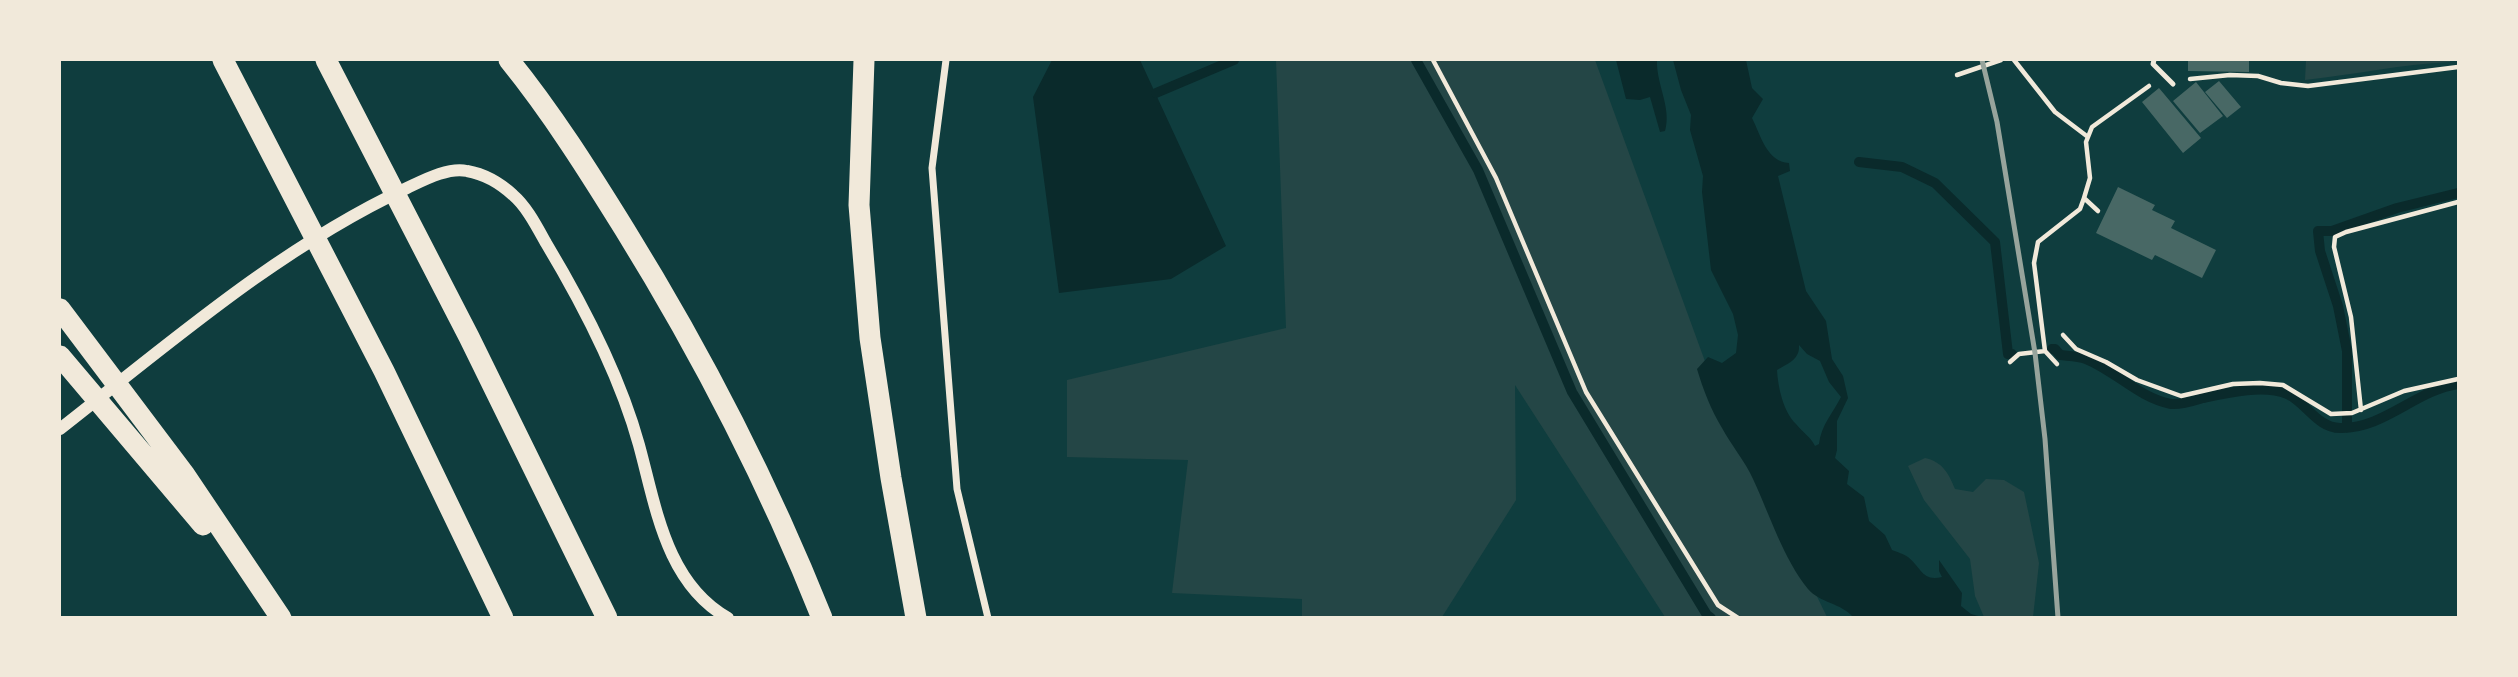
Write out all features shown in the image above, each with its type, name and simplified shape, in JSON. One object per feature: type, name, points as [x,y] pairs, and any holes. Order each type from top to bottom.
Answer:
[{"type":"highway","points":[[223,60],[384,371],[503,618]]},
{"type":"highway","points":[[326,60],[469,337],[607,618]]},
{"type":"highway","points":[[509,60],[581,158],[673,307],[730,413],[786,528],[822,618]]},
{"type":"highway","points":[[864,60],[859,205],[870,338],[915,618]]},
{"type":"highway","points":[[60,309],[185,475],[279,618]]},
{"type":"highway","points":[[60,356],[177,492],[279,618]]},
{"type":"street","points":[[946,60],[932,167],[957,489],[988,618]]},
{"type":"street","points":[[60,429],[222,303],[298,250],[376,203],[433,176],[464,170],[491,178],[515,196],[568,279],[611,371],[636,436],[663,535],[678,569],[698,593],[728,618]]},
{"type":"lane","points":[[2154,60],[2153,64],[2173,84]]},
{"type":"path","points":[[1433,60],[1496,178],[1586,392],[1718,605],[1738,618]]},
{"type":"path","points":[[1957,75],[2001,60]]},
{"type":"path","points":[[2014,60],[2055,112],[2088,137]]},
{"type":"path","points":[[2173,84],[2194,78],[2230,75],[2258,76],[2281,83],[2308,86],[2459,67]]},
{"type":"path","points":[[2057,364],[2045,351],[2034,263],[2038,242],[2080,209],[2090,178],[2086,142],[2092,127],[2163,75]]},
{"type":"path","points":[[2084,198],[2098,211]]},
{"type":"path","points":[[2361,410],[2351,317],[2334,247],[2335,237],[2459,202]]},
{"type":"path","points":[[2063,335],[2076,349],[2137,380],[2181,396],[2234,384],[2283,385],[2331,414],[2352,413],[2404,391],[2459,379]]},
{"type":"path","points":[[2010,362],[2020,354],[2045,351]]},
{"type":"shaded area","points":[[1052,60],[1140,60],[1226,246],[1171,279],[1059,293],[1033,97]]},
{"type":"shaded area","points":[[1276,60],[1595,60],[1714,386],[1827,617],[1665,617],[1515,385],[1516,500],[1442,617],[1302,617],[1302,599],[1172,593],[1188,460],[1067,457],[1067,380],[1286,328]]},
{"type":"shaded area","points":[[1616,60],[1657,60],[1667,114],[1665,131],[1660,132],[1650,97],[1640,100],[1626,99]]},
{"type":"shaded area","points":[[1673,60],[1746,60],[1752,88],[1763,99],[1752,118],[1770,153],[1781,162],[1789,163],[1790,171],[1778,176],[1806,291],[1826,321],[1832,359],[1843,376],[1848,398],[1837,421],[1835,458],[1849,471],[1847,484],[1864,497],[1869,521],[1885,535],[1892,550],[1908,557],[1922,573],[1930,577],[1942,577],[1939,560],[1962,593],[1961,606],[1971,614],[1982,617],[1853,617],[1813,594],[1799,577],[1750,472],[1714,414],[1697,369],[1708,357],[1722,363],[1736,353],[1738,335],[1733,314],[1711,270],[1702,192],[1703,176],[1690,130],[1691,115]],"holes":[[[1799,345],[1807,354],[1820,361],[1829,382],[1841,397],[1825,425],[1819,444],[1815,446],[1791,419],[1782,398],[1777,370],[1796,357]]]},
{"type":"shaded area","points":[[2306,60],[2450,60],[2450,62],[2305,80]]},
{"type":"shaded area","points":[[1925,458],[1944,469],[1955,489],[1973,492],[1986,479],[2004,480],[2024,492],[2039,563],[2033,617],[1984,617],[1975,596],[1970,559],[1924,500],[1908,466]]},
{"type":"building","points":[[2188,60],[2249,60],[2249,72],[2188,71]]},
{"type":"building","points":[[2219,81],[2241,107],[2227,118],[2205,92]]},
{"type":"building","points":[[2196,82],[2223,116],[2200,133],[2173,101]]},
{"type":"building","points":[[2159,88],[2201,138],[2183,153],[2142,102]]},
{"type":"building","points":[[2118,187],[2155,205],[2152,210],[2175,221],[2171,228],[2216,250],[2202,278],[2155,255],[2152,260],[2096,233]]},
{"type":"waterway","points":[[1156,93],[1234,60]]},
{"type":"waterway","points":[[1416,60],[1478,170],[1572,392],[1711,618]]},
{"type":"waterway","points":[[1859,162],[1902,167],[1935,183],[1995,242],[2008,354],[2012,354]]},
{"type":"waterway","points":[[2347,428],[2347,351],[2338,306],[2320,251],[2318,231],[2332,231],[2397,208],[2458,193]]},
{"type":"waterway","points":[[2052,349],[2060,355],[2083,358],[2097,364],[2159,401],[2179,404],[2245,390],[2278,391],[2294,398],[2325,424],[2340,428],[2371,422],[2428,394],[2458,384]]},
{"type":"railway","points":[[1982,60],[1997,122],[2035,353],[2045,439],[2058,618]]}]
